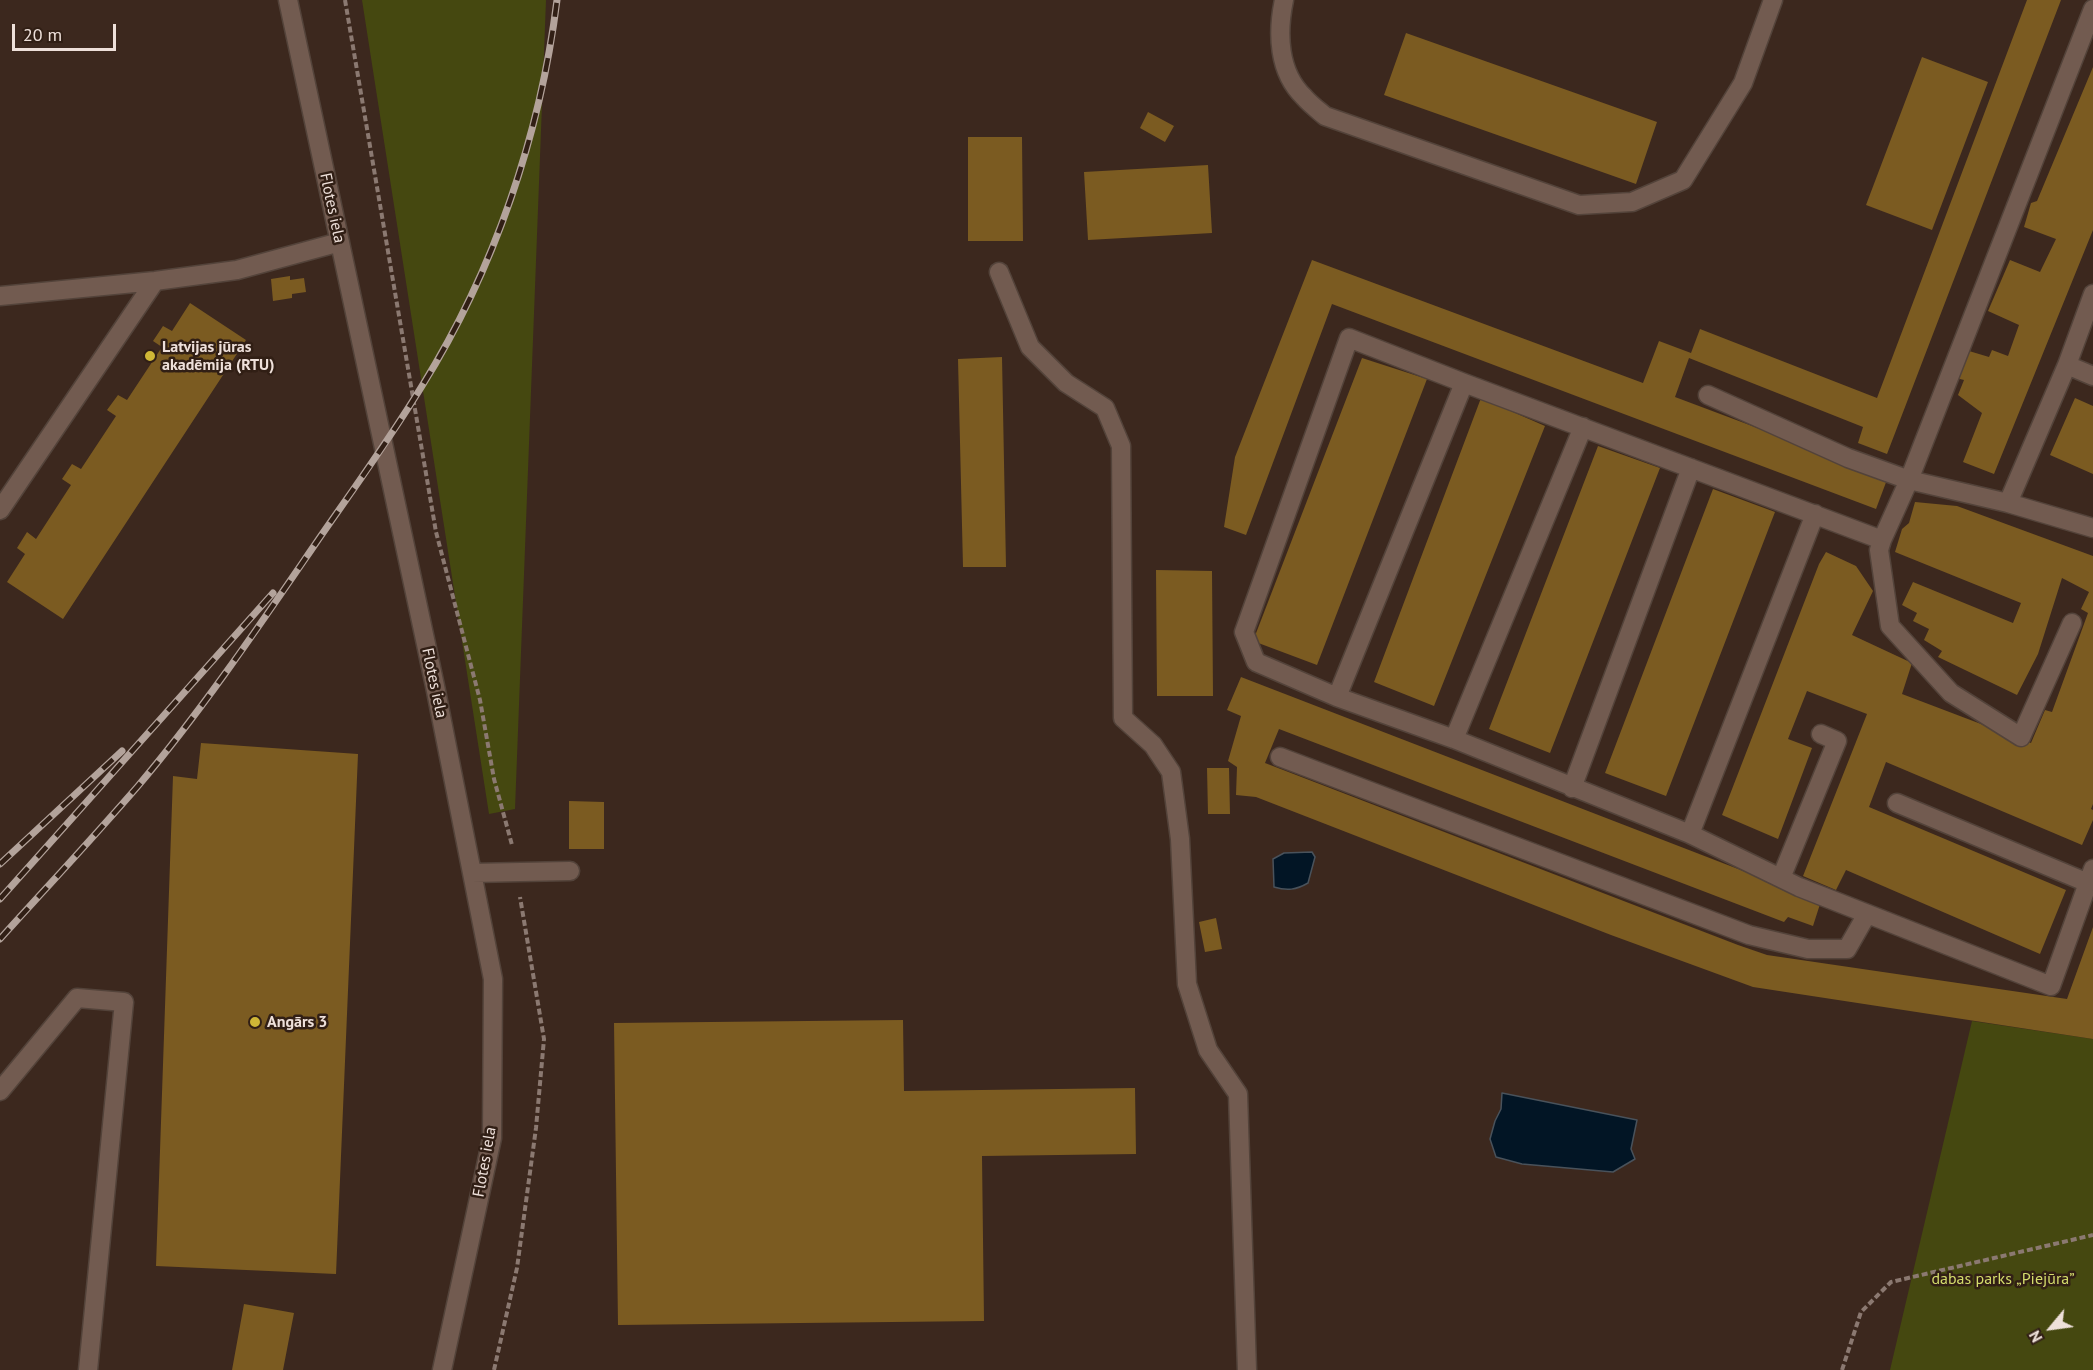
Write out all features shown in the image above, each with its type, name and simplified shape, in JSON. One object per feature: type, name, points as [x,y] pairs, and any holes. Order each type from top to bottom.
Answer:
[{"type":"street","name":"Flotes iela","points":[[288,0],[435,686],[493,979],[492,1138],[442,1370]]},
{"type":"street","points":[[1284,0],[1280,18],[1280,43],[1285,68],[1302,96],[1325,116],[1579,205],[1632,202],[1683,180],[1743,83],[1773,0]]},
{"type":"street","points":[[2072,623],[2021,737],[1951,693],[1890,626],[1880,550],[1882,540],[1909,480],[2093,9]]},
{"type":"street","points":[[0,296],[237,270],[340,242]]},
{"type":"street","points":[[999,272],[1030,347],[1066,383],[1105,408],[1121,446],[1123,718],[1153,745],[1171,772],[1180,839],[1187,984],[1208,1050],[1238,1094],[1246,1370]]},
{"type":"street","points":[[0,510],[155,280]]},
{"type":"street","points":[[2008,503],[2067,365],[2093,294]]},
{"type":"street","points":[[1882,540],[1349,338],[1244,632],[1257,662],[1337,697],[1454,739],[1690,834],[1799,887],[2051,986],[2091,876],[1897,803]]},
{"type":"street","points":[[2067,365],[2093,376]]},
{"type":"street","points":[[1337,697],[1464,383]]},
{"type":"street","points":[[1708,395],[1848,458],[1909,480],[2008,503],[2093,528]]},
{"type":"street","points":[[1454,739],[1583,427]]},
{"type":"street","points":[[1572,788],[1691,468]]},
{"type":"street","points":[[1690,834],[1815,514]]},
{"type":"street","points":[[1781,878],[1837,741],[1821,734]]},
{"type":"street","points":[[1280,757],[1749,934],[1808,949],[1847,949],[1866,914]]},
{"type":"street","points":[[472,873],[570,871]]},
{"type":"street","points":[[0,1091],[77,998],[124,1002],[88,1370]]},
{"type":"path","points":[[1842,1370],[1861,1312],[1891,1282],[2093,1235]]},
{"type":"green space","points":[[362,0],[546,0],[515,809],[489,814]]},
{"type":"green space","name":"dabas parks „Piejūra”","points":[[1972,1021],[2093,1039],[2093,1370],[1890,1370]]},
{"type":"water","points":[[1312,852],[1315,857],[1308,883],[1291,889],[1274,887],[1273,859],[1284,853]]},
{"type":"water","points":[[1502,1093],[1637,1120],[1631,1149],[1635,1159],[1613,1172],[1522,1164],[1496,1157],[1490,1139],[1501,1109]]},
{"type":"building","points":[[2027,0],[2061,0],[1887,454],[1858,443],[1863,427],[1689,358],[1675,397],[1888,477],[1876,509],[1332,304],[1246,535],[1224,527],[1235,457],[1312,260],[1643,383],[1659,341],[1691,353],[1700,329],[1877,398]]},
{"type":"building","points":[[1406,33],[1657,122],[1636,184],[1384,95]]},
{"type":"building","points":[[1922,57],[1988,82],[1932,230],[1866,205]]},
{"type":"building","points":[[2093,67],[2093,230],[1994,474],[1963,462],[1982,413],[1958,395],[1964,380],[1956,378],[1969,351],[1989,357],[1992,350],[2008,356],[2019,325],[1988,311],[2010,260],[2040,272],[2056,239],[2024,227],[2031,203],[2037,201]]},
{"type":"building","points":[[1148,112],[1174,126],[1165,142],[1140,128]]},
{"type":"building","points":[[968,137],[1022,137],[1023,241],[968,241]]},
{"type":"building","points":[[1208,165],[1212,233],[1088,240],[1084,172]]},
{"type":"building","points":[[290,276],[290,280],[304,278],[306,292],[292,294],[292,298],[273,301],[271,279]]},
{"type":"building","points":[[190,303],[246,340],[63,619],[7,582],[25,554],[17,548],[27,532],[36,539],[71,485],[62,479],[72,464],[81,469],[116,416],[107,410],[118,395],[127,400],[162,347],[153,341],[163,326],[172,331]]},
{"type":"building","points":[[1002,357],[1006,567],[963,567],[958,359]]},
{"type":"building","points":[[1362,358],[1427,379],[1317,665],[1253,641]]},
{"type":"building","points":[[1481,398],[1545,426],[1434,706],[1374,682]]},
{"type":"building","points":[[2075,398],[2093,406],[2093,474],[2050,455]]},
{"type":"building","points":[[1598,446],[1660,468],[1550,753],[1489,729]]},
{"type":"building","points":[[1713,489],[1775,512],[1666,796],[1605,773]]},
{"type":"building","points":[[1915,502],[1957,506],[2093,556],[2093,804],[2091,809],[2093,820],[2082,845],[1886,762],[1869,807],[2066,890],[2040,954],[1846,870],[1836,890],[1803,876],[1867,714],[1807,691],[1788,739],[1812,748],[1778,839],[1722,815],[1819,564],[1826,552],[1856,566],[1873,591],[1852,635],[1912,663],[1902,694],[2031,743],[2045,710],[2052,712],[2088,613],[2081,609],[2089,592],[2062,578],[2038,654],[2017,695],[1938,657],[1942,651],[1924,640],[1929,629],[1913,621],[1917,613],[1902,605],[1913,582],[2013,623],[2021,603],[1895,552],[1902,529],[1909,523]]},
{"type":"building","points":[[1156,570],[1212,571],[1213,696],[1157,696]]},
{"type":"building","points":[[1241,677],[1821,901],[1813,926],[1788,917],[1784,922],[1279,729],[1265,763],[1767,955],[2067,999],[2093,927],[2093,1039],[1753,987],[1611,935],[1256,797],[1236,795],[1237,767],[1228,761],[1241,716],[1227,710]]},
{"type":"building","name":"Angārs 3","points":[[201,743],[358,754],[336,1274],[156,1266],[173,776],[197,779]]},
{"type":"building","points":[[1207,768],[1229,768],[1230,814],[1208,814]]},
{"type":"building","points":[[569,801],[604,802],[604,849],[569,849]]},
{"type":"building","points":[[1216,918],[1222,949],[1205,952],[1199,922]]},
{"type":"building","points":[[903,1020],[904,1091],[1135,1088],[1136,1154],[982,1156],[984,1321],[618,1325],[614,1023]]},
{"type":"building","points":[[244,1304],[294,1313],[283,1370],[232,1370]]},
{"type":"railway","points":[[0,939],[138,786],[185,727],[230,667],[422,386],[471,296],[510,200],[539,101],[557,0]]},
{"type":"railway","points":[[0,899],[273,593]]},
{"type":"railway","points":[[0,864],[122,751]]},
{"type":"place","name":"Latvijas jūras akadēmija (RTU)","points":[[150,356]]},
{"type":"place","name":"Angārs 3","points":[[255,1022]]}]
